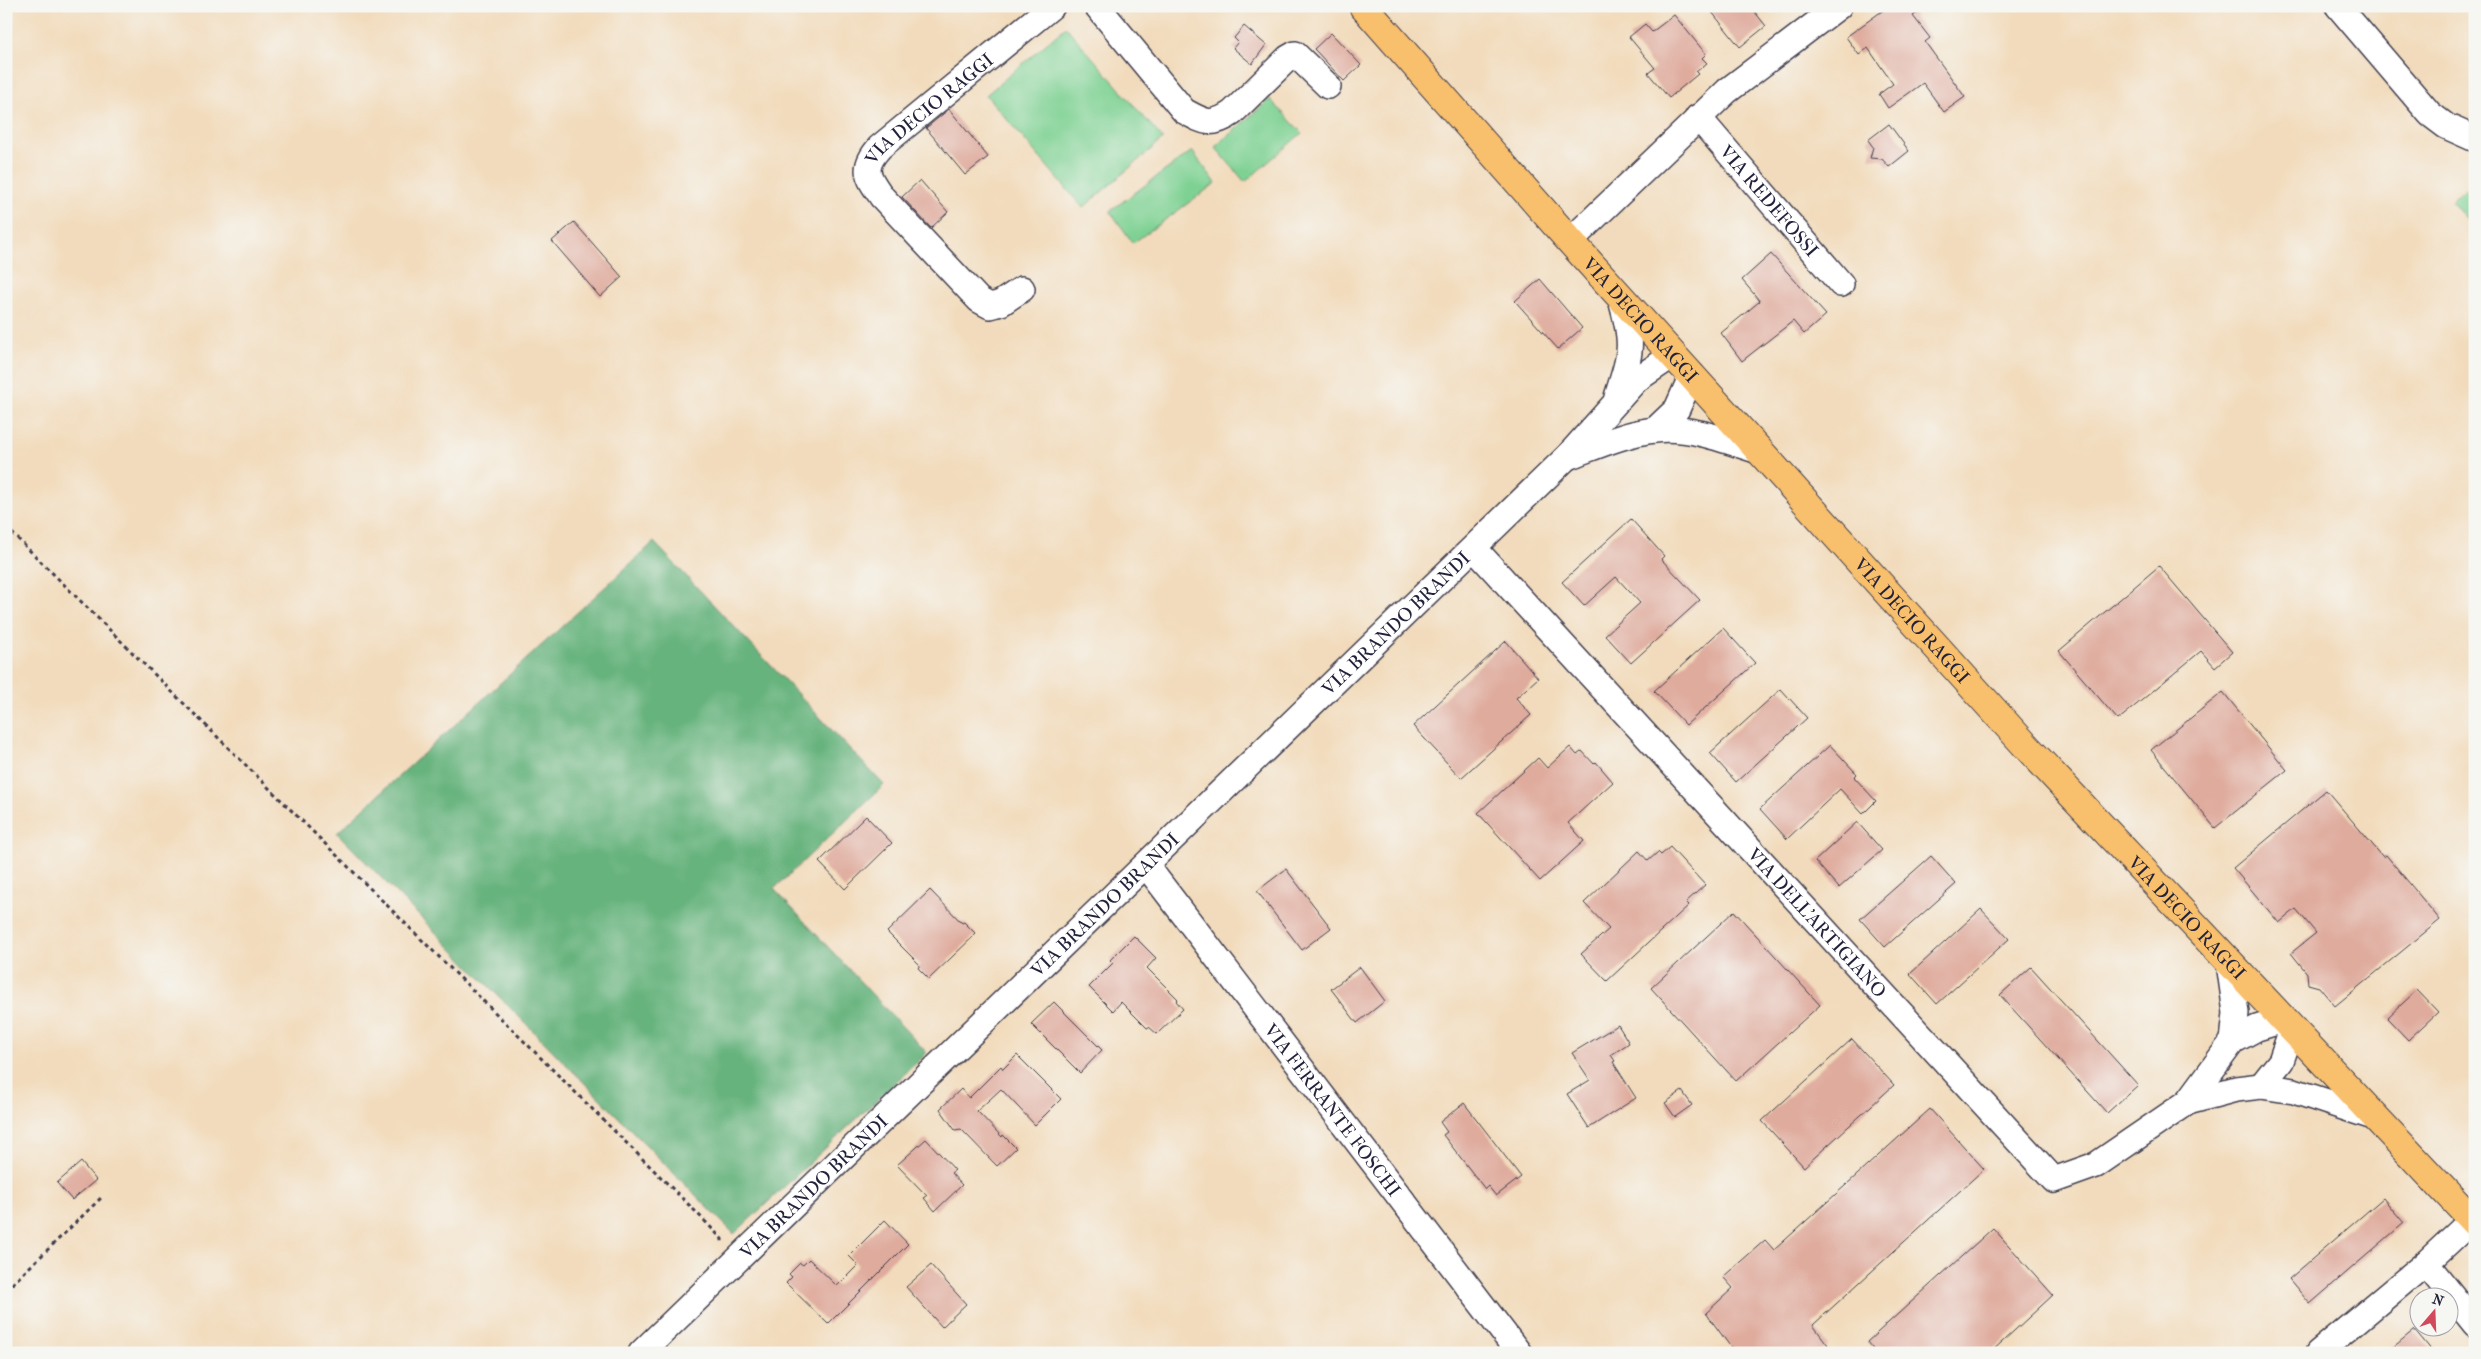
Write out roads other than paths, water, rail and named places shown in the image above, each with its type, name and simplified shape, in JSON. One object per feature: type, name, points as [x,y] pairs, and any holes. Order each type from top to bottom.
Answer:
[{"type":"main road","name":"VIA DECIO RAGGI","points":[[1362,6],[1620,296],[2026,746],[2473,1221]]},
{"type":"street","name":"VIA DECIO RAGGI","points":[[1022,289],[1001,303],[990,306],[979,300],[882,197],[871,182],[867,168],[870,157],[880,147],[1052,6]]},
{"type":"street","points":[[1097,6],[1184,111],[1200,120],[1212,123],[1232,113],[1288,58],[1295,54],[1328,86]]},
{"type":"street","points":[[1570,240],[1698,117],[1759,64],[1838,6]]},
{"type":"street","points":[[2338,6],[2416,100],[2430,114],[2446,126],[2475,139]]},
{"type":"street","name":"VIA REDEFOSSI","points":[[1698,117],[1841,284]]},
{"type":"street","name":"VIA BRANDO BRANDI","points":[[1616,400],[1630,357],[1631,333],[1620,296]]},
{"type":"street","name":"VIA BRANDO BRANDI","points":[[641,1353],[1474,548],[1568,456],[1616,400],[1648,370],[1673,354]]},
{"type":"street","points":[[1656,430],[1677,409],[1692,375]]},
{"type":"street","name":"VIA BRANDO BRANDI","points":[[1568,456],[1628,436],[1656,430],[1698,433],[1761,452]]},
{"type":"street","name":"VIA DELL'ARTIGIANO","points":[[1474,548],[2054,1180],[2096,1165],[2188,1102],[2233,1041],[2256,1028],[2287,1025]]},
{"type":"street","name":"VIA FERRANTE FOSCHI","points":[[1146,865],[1519,1353]]},
{"type":"street","points":[[2229,963],[2236,1013],[2233,1041]]},
{"type":"street","points":[[2261,1086],[2281,1061],[2287,1025]]},
{"type":"street","name":"VIA DELL'ARTIGIANO","points":[[2188,1102],[2236,1089],[2261,1086],[2316,1096],[2376,1118]]},
{"type":"street","points":[[2318,1353],[2426,1263],[2473,1221]]},
{"type":"street","points":[[2426,1263],[2475,1324]]}]
